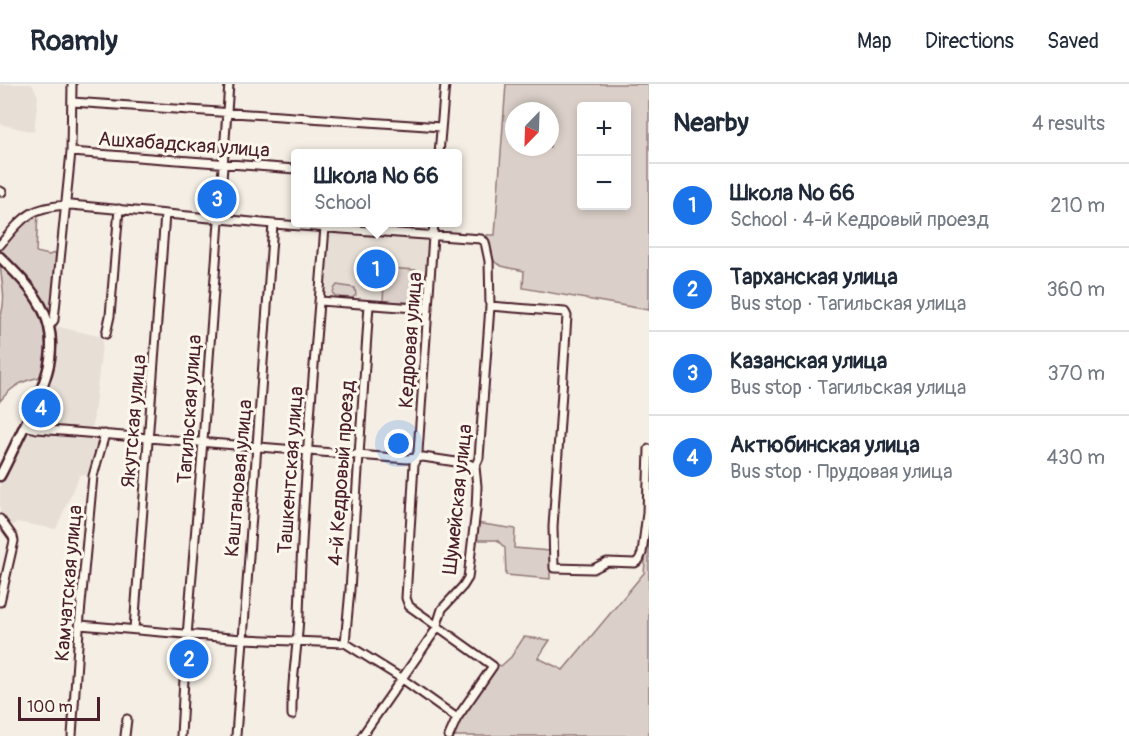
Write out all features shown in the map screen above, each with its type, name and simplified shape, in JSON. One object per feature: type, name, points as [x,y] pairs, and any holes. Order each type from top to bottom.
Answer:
[{"type":"main road","points":[[0,256],[37,298],[47,316],[52,353],[43,389],[0,476]]},
{"type":"street","points":[[50,327],[54,320],[59,282],[71,152],[72,84]]},
{"type":"street","name":"Тагильская улица","points":[[181,736],[229,84]]},
{"type":"street","points":[[439,149],[445,84]]},
{"type":"street","points":[[72,102],[441,127]]},
{"type":"street","name":"Ашхабадская улица","points":[[71,152],[291,169]]},
{"type":"street","points":[[0,245],[22,218],[43,207],[119,209],[291,225]]},
{"type":"street","points":[[106,334],[110,316],[119,209]]},
{"type":"street","name":"Якутская улица","points":[[134,630],[165,214]]},
{"type":"street","name":"Каштановая улица","points":[[236,736],[273,224]]},
{"type":"street","points":[[325,227],[434,235]]},
{"type":"street","name":"Ташкентская улица","points":[[292,715],[291,691],[307,450],[325,227]]},
{"type":"street","name":"Кедровая улица","points":[[434,227],[417,458],[414,464],[406,598],[409,606],[494,666],[456,717]]},
{"type":"street","name":"Шумейская улица","points":[[362,736],[436,626],[442,609],[468,578],[476,510],[475,467],[479,458],[490,306],[489,261],[485,242],[481,239],[434,235]]},
{"type":"street","points":[[320,301],[428,309]]},
{"type":"street","name":"4-й Кедровый проезд","points":[[345,643],[369,305]]},
{"type":"street","points":[[490,306],[565,312],[567,316],[553,527],[554,568],[593,569],[607,562],[635,563],[639,560],[647,513],[649,449]]},
{"type":"street","points":[[25,426],[149,439],[203,441],[417,458],[469,464],[475,467]]},
{"type":"street","name":"Камчатская улица","points":[[72,736],[93,476],[105,434]]},
{"type":"street","points":[[0,519],[14,541],[0,602]]},
{"type":"street","points":[[80,625],[242,639],[345,643],[401,678],[456,717],[449,736]]},
{"type":"street","points":[[126,736],[127,719]]},
{"type":"shaded area","points":[[0,84],[32,84],[38,96],[34,132],[0,124]]},
{"type":"shaded area","points":[[506,84],[649,84],[649,310],[523,288],[524,271],[496,263],[491,254],[487,235],[495,235]]},
{"type":"shaded area","points":[[38,212],[36,252],[49,255],[60,251],[51,322],[30,284],[0,249],[24,220]]},
{"type":"shaded area","points":[[330,230],[426,237],[430,244],[425,305],[326,299],[323,295],[327,235]]},
{"type":"shaded area","points":[[0,259],[32,297],[47,330],[49,347],[45,376],[20,384],[10,390],[0,401],[0,319],[4,295]]},
{"type":"shaded area","points":[[385,268],[417,270],[415,303],[383,301]]},
{"type":"shaded area","points":[[337,285],[355,288],[356,295],[352,298],[337,297],[333,294]]},
{"type":"shaded area","points":[[55,326],[103,337],[92,431],[37,426],[33,423],[52,373],[55,355]]},
{"type":"shaded area","points":[[32,432],[98,437],[102,440],[91,476],[80,474],[56,529],[16,522],[14,525],[5,525],[0,515],[0,483],[21,438]]},
{"type":"shaded area","points":[[649,518],[649,736],[447,736],[496,664],[501,666],[511,657],[524,637],[550,640],[538,658],[563,670],[644,573]]},
{"type":"shaded area","points":[[476,523],[515,529],[514,548],[550,551],[550,579],[506,575],[505,548],[497,540],[474,540]]},
{"type":"place","name":"Казанская улица","points":[[217,199]]},
{"type":"place","name":"Школа № 66","points":[[376,269]]},
{"type":"place","name":"Актюбинская улица","points":[[41,408]]},
{"type":"place","name":"Тарханская улица","points":[[189,659]]}]
